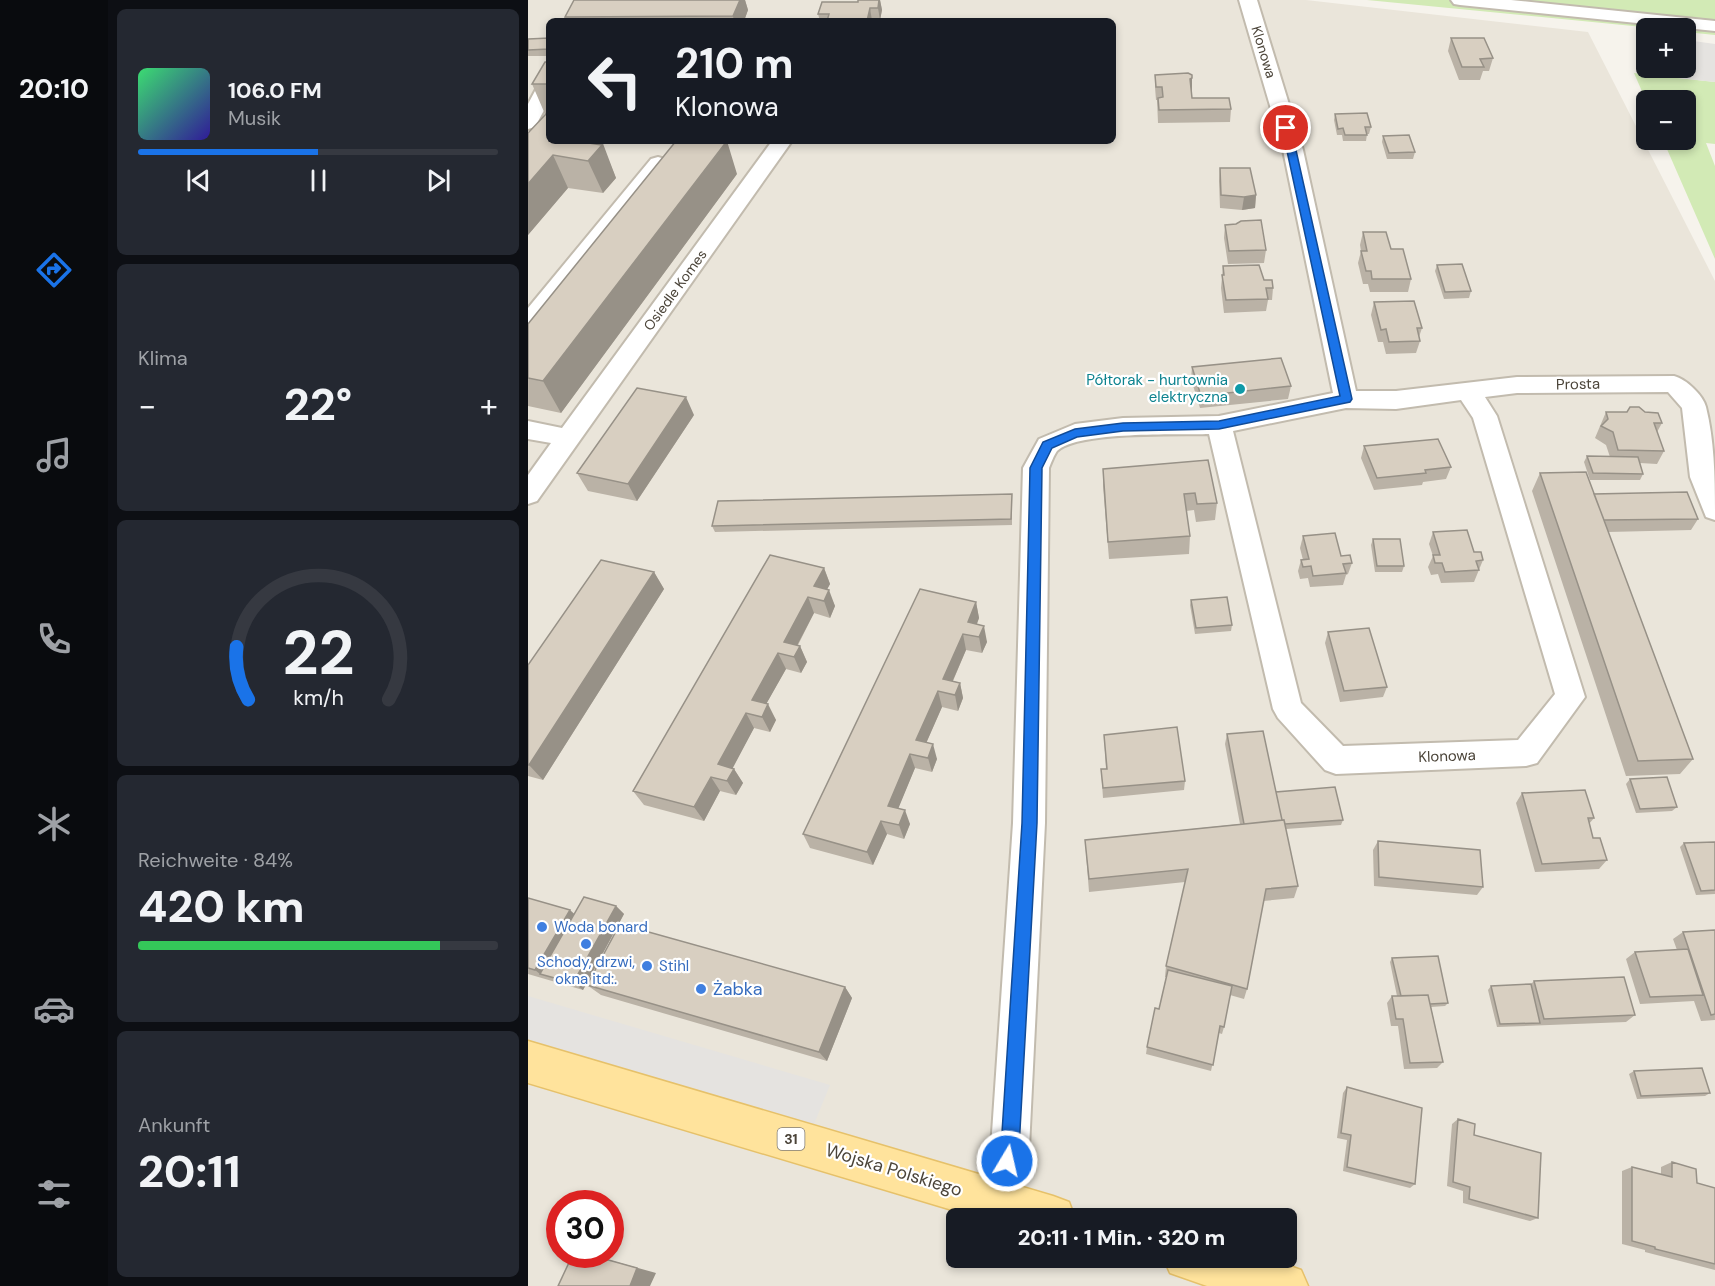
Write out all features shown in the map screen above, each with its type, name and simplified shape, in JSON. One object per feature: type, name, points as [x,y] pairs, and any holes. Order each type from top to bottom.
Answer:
[{"type":"main road","name":"Wojska Polskiego","points":[[528,1062],[1019,1208]]},
{"type":"main road","points":[[1224,1268],[1285,1286]]},
{"type":"street","name":"Klonowa","points":[[1248,0],[1293,150],[1346,399]]},
{"type":"street","points":[[1460,0],[1715,26]]},
{"type":"street","points":[[528,123],[544,77]]},
{"type":"street","name":"Osiedle Komes","points":[[528,494],[780,144]]},
{"type":"street","points":[[528,323],[658,163]]},
{"type":"street","name":"Prosta","points":[[1346,399],[1396,400],[1468,393],[1517,385],[1674,384],[1694,406],[1703,477],[1715,510]]},
{"type":"street","name":"Klonowa","points":[[1219,425],[1288,709],[1336,760],[1526,753],[1570,697],[1485,416],[1468,393]]},
{"type":"street","points":[[995,1201],[1010,1148],[1029,834],[1036,468],[1048,445],[1075,433],[1123,427],[1219,425],[1346,399]]},
{"type":"street","points":[[528,429],[569,438]]},
{"type":"shaded area","points":[[528,0],[1306,0],[1588,32],[1636,126],[1636,150],[1648,150],[1715,281],[1715,1286],[528,1286]]},
{"type":"shaded area","points":[[1696,41],[1715,44],[1715,82],[1677,78],[1696,78]]},
{"type":"shaded area","points":[[528,996],[830,1085],[812,1129],[528,1043]]},
{"type":"green space","points":[[1367,0],[1715,0],[1715,35],[1696,33],[1696,18],[1636,18],[1636,26]]},
{"type":"green space","points":[[1636,78],[1679,78],[1715,82],[1715,144],[1706,143],[1715,166],[1715,259],[1667,150],[1696,150],[1696,90],[1641,90]]},
{"type":"building","points":[[574,0],[740,0],[733,16],[565,17]]},
{"type":"building","points":[[858,0],[879,0],[878,8],[870,8],[868,18],[828,18],[829,14],[818,14],[822,2],[858,2]]},
{"type":"building","points":[[546,38],[546,49],[528,50],[528,39]]},
{"type":"building","points":[[1451,38],[1484,38],[1493,58],[1480,59],[1484,67],[1462,67]]},
{"type":"building","points":[[545,62],[546,62],[546,84],[532,84]]},
{"type":"building","points":[[1188,73],[1192,75],[1190,79],[1192,98],[1229,98],[1231,109],[1159,110],[1158,98],[1163,97],[1162,87],[1156,87],[1155,75]]},
{"type":"building","points":[[1367,113],[1371,127],[1365,127],[1367,135],[1345,135],[1343,128],[1338,129],[1335,114]]},
{"type":"building","points":[[546,114],[546,144],[602,145],[588,161],[553,155],[528,184],[528,133]]},
{"type":"building","points":[[1409,135],[1415,152],[1389,153],[1383,136]]},
{"type":"building","points":[[674,144],[725,144],[543,381],[528,378],[528,324]]},
{"type":"building","points":[[1220,168],[1250,168],[1256,195],[1244,197],[1221,195]]},
{"type":"building","points":[[1261,220],[1266,250],[1229,251],[1225,225]]},
{"type":"building","points":[[1363,232],[1386,232],[1391,249],[1403,249],[1411,279],[1372,279],[1371,271],[1366,271],[1361,251],[1367,251]]},
{"type":"building","points":[[1462,264],[1471,291],[1445,292],[1437,265]]},
{"type":"building","points":[[1259,265],[1264,280],[1272,280],[1273,288],[1266,288],[1268,299],[1226,300],[1223,266]]},
{"type":"building","points":[[1414,301],[1422,328],[1417,328],[1420,341],[1389,342],[1386,329],[1381,330],[1374,302]]},
{"type":"building","points":[[1281,358],[1291,386],[1201,396],[1192,367]]},
{"type":"building","points":[[637,388],[686,397],[628,484],[577,473]]},
{"type":"building","points":[[1630,407],[1639,407],[1645,412],[1658,413],[1662,423],[1654,423],[1664,451],[1618,450],[1613,432],[1601,426],[1608,419],[1606,412],[1627,412]]},
{"type":"building","points":[[1438,439],[1451,467],[1425,470],[1426,473],[1377,478],[1364,446]]},
{"type":"building","points":[[1587,456],[1638,457],[1643,474],[1593,473]]},
{"type":"building","points":[[1208,460],[1217,503],[1197,504],[1195,493],[1184,494],[1190,536],[1108,542],[1103,469]]},
{"type":"building","points":[[1586,472],[1693,759],[1638,761],[1540,473]]},
{"type":"building","points":[[1687,492],[1698,519],[1604,520],[1594,494]]},
{"type":"building","points":[[1012,494],[1011,519],[712,526],[718,501]]},
{"type":"building","points":[[1467,530],[1474,552],[1481,552],[1483,560],[1476,561],[1479,570],[1445,572],[1442,563],[1435,563],[1433,555],[1440,555],[1433,532]]},
{"type":"building","points":[[1335,533],[1341,556],[1350,555],[1352,563],[1343,564],[1346,573],[1313,576],[1311,566],[1303,567],[1301,560],[1309,559],[1303,536]]},
{"type":"building","points":[[1373,539],[1400,539],[1404,566],[1377,566]]},
{"type":"building","points":[[770,555],[824,568],[814,586],[829,590],[824,601],[808,597],[784,642],[800,646],[794,657],[778,653],[752,700],[768,704],[762,717],[746,713],[718,764],[734,769],[727,781],[711,777],[694,807],[633,791]]},
{"type":"building","points":[[601,560],[654,572],[528,765],[528,665]]},
{"type":"building","points":[[920,589],[976,602],[968,622],[984,626],[979,637],[963,634],[943,679],[960,683],[955,695],[938,691],[916,740],[933,744],[928,758],[910,754],[888,806],[905,810],[899,825],[881,821],[867,852],[803,834]]},
{"type":"building","points":[[1227,597],[1232,625],[1196,628],[1191,600]]},
{"type":"building","points":[[1369,628],[1387,687],[1344,691],[1328,632]]},
{"type":"building","points":[[1177,727],[1185,781],[1103,788],[1101,769],[1107,769],[1104,735]]},
{"type":"building","points":[[1263,731],[1282,820],[1244,824],[1227,734]]},
{"type":"building","points":[[1667,777],[1677,807],[1640,809],[1630,779]]},
{"type":"building","points":[[1335,787],[1343,820],[1285,824],[1282,820],[1276,792]]},
{"type":"building","points":[[1585,790],[1594,818],[1588,818],[1593,838],[1600,838],[1607,860],[1542,864],[1522,793]]},
{"type":"building","points":[[1284,820],[1298,886],[1266,889],[1247,989],[1166,966],[1188,869],[1089,879],[1085,840]]},
{"type":"building","points":[[1378,841],[1480,850],[1483,887],[1379,877]]},
{"type":"building","points":[[1715,842],[1715,890],[1701,891],[1684,843]]},
{"type":"building","points":[[584,897],[616,906],[573,983],[540,974]]},
{"type":"building","points":[[528,898],[570,910],[535,970],[528,968]]},
{"type":"building","points":[[620,924],[845,987],[819,1052],[587,985]]},
{"type":"building","points":[[1715,930],[1715,1014],[1711,1015],[1683,932]]},
{"type":"building","points":[[1688,949],[1703,995],[1650,997],[1635,952]]},
{"type":"building","points":[[1438,956],[1448,1003],[1430,1004],[1428,995],[1401,996],[1392,958]]},
{"type":"building","points":[[1168,970],[1232,986],[1224,1027],[1220,1026],[1213,1065],[1147,1047],[1155,1008],[1159,1009]]},
{"type":"building","points":[[1624,977],[1635,1015],[1544,1019],[1534,981]]},
{"type":"building","points":[[1531,984],[1540,1023],[1500,1024],[1491,986]]},
{"type":"building","points":[[1428,995],[1443,1062],[1410,1063],[1403,1019],[1396,1019],[1392,996]]},
{"type":"building","points":[[1702,1068],[1710,1093],[1641,1096],[1634,1071]]},
{"type":"building","points":[[1347,1087],[1422,1108],[1415,1184],[1347,1167],[1351,1135],[1341,1133]]},
{"type":"building","points":[[1458,1119],[1475,1124],[1474,1135],[1541,1153],[1538,1218],[1469,1199],[1470,1187],[1453,1182]]},
{"type":"building","points":[[1672,1162],[1696,1169],[1697,1183],[1715,1188],[1715,1264],[1632,1241],[1632,1167],[1672,1177]]},
{"type":"building","points":[[624,1264],[637,1268],[630,1286],[558,1286],[566,1268],[624,1268]]},
{"type":"place","name":"Półtorak - hurtownia elektryczna","points":[[1240,389]]},
{"type":"place","name":"Woda bonard","points":[[542,927]]},
{"type":"place","name":"Schody, drzwi, okna itd:.","points":[[586,944]]},
{"type":"place","name":"Stihl","points":[[647,966]]},
{"type":"place","name":"Żabka","points":[[701,989]]},
{"type":"route","points":[[1007,1161],[1010,1148],[1029,823],[1036,468],[1048,445],[1075,433],[1123,427],[1219,425],[1346,399],[1293,150],[1286,128]]}]
